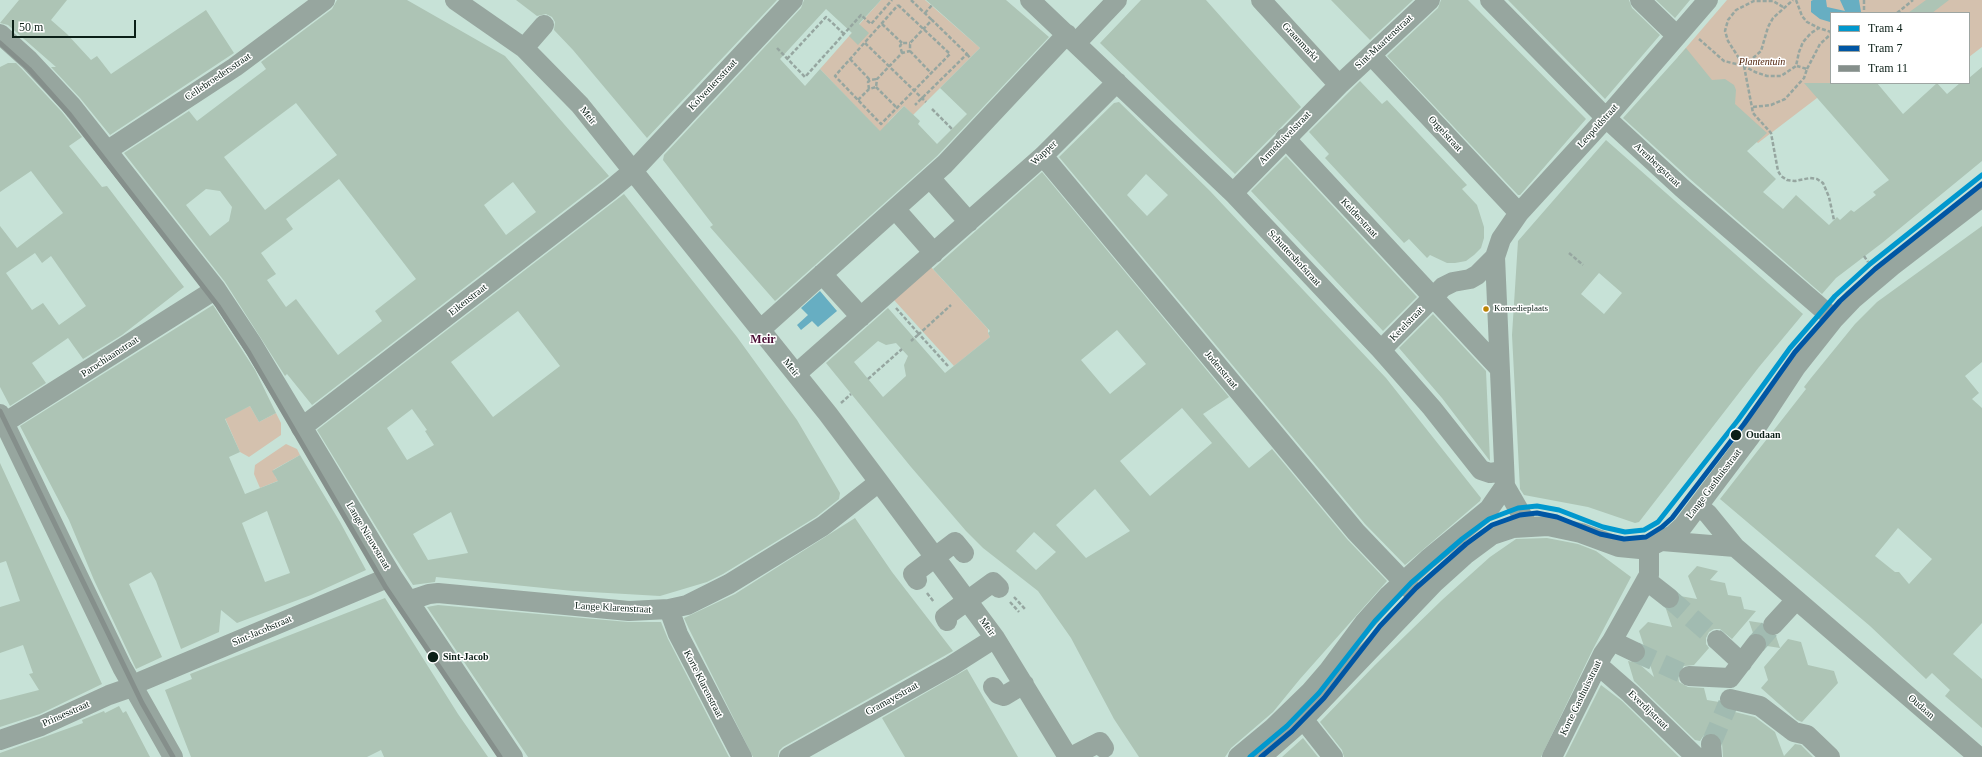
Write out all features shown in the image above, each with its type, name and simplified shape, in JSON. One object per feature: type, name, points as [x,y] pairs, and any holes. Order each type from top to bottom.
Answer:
[{"type":"street","name":"Cellebroedersstraat","points":[[108,150],[235,67],[325,0]]},
{"type":"street","name":"Meir","points":[[455,0],[524,48],[580,105],[796,374],[879,482],[995,638],[1068,757]]},
{"type":"street","name":"Kolveniersstraat","points":[[632,171],[793,0]]},
{"type":"street","name":"Schuttershofstraat","points":[[1030,0],[1072,38],[1233,193],[1381,350],[1432,408],[1481,470],[1490,473],[1502,485]]},
{"type":"street","points":[[760,330],[946,164],[1072,38],[1117,0]]},
{"type":"street","name":"Graanmarkt","points":[[1261,0],[1339,85]]},
{"type":"street","name":"Sint-Maartenstraat","points":[[1339,85],[1430,0]]},
{"type":"street","name":"Arenbergstraat","points":[[1490,0],[1606,118],[1711,214],[1834,319]]},
{"type":"street","points":[[1640,0],[1681,31]]},
{"type":"street","name":"Leopoldstraat","points":[[1495,257],[1501,239],[1519,213],[1606,118],[1708,0]]},
{"type":"street","points":[[524,48],[544,25]]},
{"type":"street","name":"Lange Nieuwstraat","points":[[5,46],[57,89],[108,150],[216,289],[251,342],[301,428],[392,576],[513,757]]},
{"type":"street","name":"Orgelstraat","points":[[1371,55],[1519,213]]},
{"type":"street","name":"Wapper","points":[[796,374],[1043,156],[1117,82]]},
{"type":"street","name":"Armeduivelstraat","points":[[1233,193],[1285,138],[1339,85]]},
{"type":"street","name":"Kelderstraat","points":[[1285,138],[1433,297]]},
{"type":"street","name":"Jodenstraat","points":[[1043,156],[1356,532],[1419,598]]},
{"type":"street","name":"Eikenstraat","points":[[301,428],[609,191],[632,171]]},
{"type":"street","points":[[930,178],[969,222]]},
{"type":"street","points":[[1931,237],[1982,197]]},
{"type":"street","points":[[895,209],[934,253]]},
{"type":"street","name":"Lange Gasthuisstraat","points":[[1656,544],[1683,526],[1750,437],[1796,367],[1834,319],[1869,285],[1931,237],[1957,231],[1982,213]]},
{"type":"street","points":[[1238,757],[1273,728],[1310,692],[1329,670],[1364,623],[1403,582],[1489,509],[1502,485],[1495,257]]},
{"type":"street","name":"Ketelstraat","points":[[1381,350],[1443,287],[1453,282],[1470,279],[1478,275],[1495,257]]},
{"type":"street","points":[[822,274],[861,317]]},
{"type":"street","name":"Parochiaanstraat","points":[[2,418],[216,289]]},
{"type":"street","points":[[1433,297],[1499,368]]},
{"type":"street","points":[[2,418],[7,444],[132,687],[173,757]]},
{"type":"street","name":"Lange Klarenstraat","points":[[408,601],[429,594],[438,593],[629,611],[669,609],[687,605],[707,596],[823,526],[879,482]]},
{"type":"street","points":[[1502,485],[1528,526]]},
{"type":"street","name":"Oudaan","points":[[1698,506],[1708,514],[1735,547],[1979,757]]},
{"type":"street","points":[[1261,757],[1303,720],[1419,598],[1465,555],[1492,535],[1504,530],[1528,526],[1563,528],[1619,547],[1630,549],[1656,544],[1735,547]]},
{"type":"street","points":[[917,580],[913,574],[955,542],[964,553]]},
{"type":"street","name":"Korte Gasthuisstraat","points":[[1552,757],[1598,665],[1649,575],[1656,544]]},
{"type":"street","name":"Sint-Jacobstraat","points":[[132,687],[142,681],[392,576]]},
{"type":"street","points":[[1646,580],[1669,598]]},
{"type":"street","points":[[947,621],[945,617],[993,582],[1005,592]]},
{"type":"street","points":[[1773,625],[1796,600]]},
{"type":"street","name":"Korte Klarenstraat","points":[[669,609],[678,634],[742,757]]},
{"type":"street","name":"Gramayestraat","points":[[788,757],[951,666],[995,638]]},
{"type":"street","points":[[1717,640],[1736,671]]},
{"type":"street","points":[[1612,641],[1635,652]]},
{"type":"street","points":[[1756,644],[1736,671],[1729,702],[1760,706],[1794,732],[1807,735],[1830,757]]},
{"type":"street","name":"Everdijstraat","points":[[1598,665],[1630,693],[1696,757]]},
{"type":"street","points":[[1690,676],[1736,671]]},
{"type":"street","points":[[993,687],[998,694],[1004,696],[1024,684]]},
{"type":"street","name":"Prinsesstraat","points":[[0,740],[41,726],[109,695],[132,687]]},
{"type":"street","points":[[1303,720],[1333,757]]},
{"type":"street","points":[[1071,757],[1100,742],[1104,748]]},
{"type":"path","points":[[777,48],[805,77],[861,15],[871,24],[892,0]]},
{"type":"path","points":[[911,0],[970,58]]},
{"type":"path","points":[[1783,7],[1769,0],[1754,2],[1741,7],[1731,15],[1726,25],[1728,41],[1744,66],[1753,113],[1771,133],[1778,171],[1781,176],[1787,180],[1795,181],[1810,178],[1817,179],[1823,183],[1829,197],[1834,220]]},
{"type":"path","points":[[1744,66],[1761,51],[1768,27],[1773,18],[1783,7],[1794,0],[1807,22],[1830,33]]},
{"type":"path","points":[[1864,0],[1864,12]]},
{"type":"path","points":[[1898,12],[1913,0]]},
{"type":"path","points":[[925,13],[932,5]]},
{"type":"path","points":[[898,6],[923,29],[950,54],[881,124],[835,76],[898,6]]},
{"type":"path","points":[[787,59],[826,17],[844,34]]},
{"type":"path","points":[[932,20],[910,43],[910,51],[932,73]]},
{"type":"path","points":[[882,24],[902,43],[910,43]]},
{"type":"path","points":[[1681,31],[1724,61],[1744,66],[1767,76],[1780,76],[1796,66],[1803,42],[1819,28]]},
{"type":"path","points":[[1753,107],[1771,105],[1785,99],[1804,78],[1820,44],[1830,34]]},
{"type":"path","points":[[865,43],[926,102]]},
{"type":"path","points":[[902,43],[900,46],[902,53]]},
{"type":"path","points":[[876,87],[877,80],[902,53],[910,51]]},
{"type":"path","points":[[914,105],[967,54]]},
{"type":"path","points":[[850,59],[870,80],[877,80]]},
{"type":"path","points":[[1796,66],[1807,69]]},
{"type":"path","points":[[869,89],[868,82],[870,80]]},
{"type":"path","points":[[858,100],[869,89],[876,87]]},
{"type":"path","points":[[876,87],[897,108]]},
{"type":"path","points":[[932,109],[952,129]]},
{"type":"path","points":[[1569,253],[1583,265]]},
{"type":"path","points":[[885,296],[948,366]]},
{"type":"path","points":[[911,341],[951,305]]},
{"type":"path","points":[[868,379],[902,349]]},
{"type":"path","points":[[1005,592],[1025,609]]},
{"type":"green space","points":[[881,0],[925,0],[980,48],[913,115],[904,106],[889,121],[882,134],[820,69]]},
{"type":"green space","name":"Plantentuin","points":[[1727,0],[1982,0],[1982,47],[1970,56],[1970,12],[1830,12],[1830,83],[1818,92],[1817,98],[1758,143],[1703,92],[1678,57]]},
{"type":"green space","points":[[931,267],[988,329],[990,337],[954,366],[894,300]]},
{"type":"green space","points":[[250,406],[259,422],[276,413],[281,423],[281,435],[249,457],[240,452],[225,418]]},
{"type":"green space","points":[[286,444],[297,449],[300,455],[273,470],[276,478],[280,480],[260,488],[254,474],[255,465]]},
{"type":"water","points":[[1826,0],[1827,7],[1845,11],[1840,0],[1859,0],[1861,12],[1830,12],[1830,22],[1820,19],[1811,12],[1811,1]]},
{"type":"water","points":[[820,291],[837,311],[818,327],[812,321],[801,330],[797,325],[808,315],[801,308]]},
{"type":"building","points":[[19,0],[67,0],[51,20],[67,34],[91,60],[97,56],[111,74],[206,10],[234,53],[110,135],[80,98],[51,67],[56,67],[8,25],[0,23]]},
{"type":"building","points":[[337,0],[407,0],[505,56],[609,176],[312,405],[287,374],[285,376],[225,282],[124,153],[189,111],[197,121],[266,69],[261,62],[332,9]],"holes":[[[296,103],[337,155],[265,210],[224,157]],[[339,179],[416,279],[375,311],[382,321],[338,355],[296,299],[286,307],[267,280],[276,274],[261,253],[293,229],[286,219]],[[513,182],[536,212],[506,235],[484,205]],[[206,189],[220,191],[232,207],[229,221],[210,236],[186,205]]]},
{"type":"building","points":[[516,0],[777,0],[647,138],[573,50],[554,30],[555,22],[552,17],[546,14],[537,16]]},
{"type":"building","points":[[804,0],[881,0],[859,24],[869,33],[858,45],[849,36],[852,33],[826,9],[780,59],[805,86],[820,69],[880,131],[904,106],[920,121],[918,124],[937,144],[967,114],[940,88],[980,48],[926,0],[1006,0],[1049,37],[937,156],[775,301],[710,227],[713,225],[663,160],[664,155],[801,8]]},
{"type":"building","points":[[1141,0],[1206,0],[1301,107],[1235,174],[1100,43]]},
{"type":"building","points":[[1331,0],[1413,0],[1370,40]]},
{"type":"building","points":[[1441,0],[1468,0],[1586,119],[1520,195],[1518,195],[1387,56],[1438,8]]},
{"type":"building","points":[[1508,0],[1629,0],[1632,8],[1660,35],[1605,99]]},
{"type":"building","points":[[1656,0],[1690,0],[1675,18]]},
{"type":"building","points":[[1926,0],[1949,0],[1933,12],[1909,12]]},
{"type":"building","points":[[1686,48],[1712,80],[1725,79],[1734,85],[1736,90],[1735,104],[1767,133],[1747,151],[1776,179],[1763,192],[1783,209],[1796,195],[1829,225],[1837,217],[1840,220],[1851,210],[1854,212],[1876,195],[1873,192],[1889,180],[1804,83],[1878,84],[1903,114],[1936,84],[1938,84],[1947,94],[1959,84],[1970,84],[1970,77],[1982,67],[1982,161],[1882,243],[1836,278],[1822,294],[1690,179],[1623,118]]},
{"type":"building","points":[[8,63],[16,63],[62,112],[82,137],[69,146],[102,187],[107,186],[184,287],[122,335],[83,359],[68,338],[32,363],[46,383],[10,406],[0,387],[0,226],[17,248],[63,213],[31,171],[0,192],[0,67]],"holes":[[[35,253],[42,263],[51,256],[86,306],[59,325],[43,303],[32,310],[6,273]]]},
{"type":"building","points":[[1360,81],[1382,104],[1387,100],[1467,185],[1462,189],[1477,205],[1484,227],[1484,238],[1481,248],[1466,261],[1447,263],[1430,255],[1427,258],[1409,239],[1404,243],[1325,158],[1329,154],[1309,132]]},
{"type":"building","points":[[1119,102],[1210,191],[1386,378],[1481,498],[1480,501],[1405,565],[1365,524],[1059,157],[1114,103]],"holes":[[[1146,174],[1168,195],[1147,216],[1127,195]]]},
{"type":"building","points":[[1606,140],[1803,314],[1759,367],[1639,522],[1635,523],[1588,507],[1524,495],[1520,489],[1512,335],[1518,241]],"holes":[[[1599,273],[1622,293],[1604,314],[1581,294]]]},
{"type":"building","points":[[1286,156],[1417,297],[1383,331],[1251,191]]},
{"type":"building","points":[[1042,172],[1229,397],[1203,414],[1249,468],[1272,449],[1347,539],[1387,581],[1300,679],[1273,712],[1231,748],[1225,757],[1139,757],[1114,719],[1071,638],[1038,591],[983,548],[966,531],[911,467],[826,363],[888,308],[945,373],[990,337],[988,333],[990,331],[933,269]],"holes":[[[1117,330],[1146,364],[1110,394],[1081,360]],[[878,341],[886,345],[896,343],[908,356],[904,365],[906,376],[883,397],[854,362]],[[1182,408],[1212,443],[1150,496],[1120,461]],[[1095,489],[1130,531],[1086,558],[1056,525]],[[1034,532],[1056,552],[1036,570],[1016,551]]]},
{"type":"building","points":[[624,194],[737,337],[797,420],[840,493],[839,499],[816,517],[723,574],[707,582],[660,596],[573,591],[436,577],[435,582],[413,585],[317,430]],"holes":[[[518,311],[560,366],[493,417],[451,362]],[[412,409],[427,430],[425,431],[434,445],[407,460],[387,428]],[[451,512],[468,553],[428,560],[413,534]]]},
{"type":"building","points":[[1982,226],[1982,362],[1965,376],[1979,393],[1972,399],[1982,408],[1982,623],[1953,654],[1982,679],[1982,728],[1945,696],[1950,690],[1932,673],[1926,679],[1870,626],[1720,499],[1806,389],[1804,387],[1811,378],[1855,324],[1877,302]],"holes":[[[1898,528],[1932,559],[1909,584],[1899,572],[1895,572],[1875,556]]]},
{"type":"building","points":[[213,305],[255,370],[276,413],[259,422],[250,406],[225,419],[240,452],[229,457],[245,494],[278,481],[272,471],[300,455],[340,522],[366,570],[311,595],[237,623],[221,610],[219,632],[181,649],[156,581],[151,572],[129,584],[162,657],[136,669],[94,580],[69,520],[20,426]],"holes":[[[267,511],[290,573],[265,582],[242,523]]]},
{"type":"building","points":[[1433,314],[1486,371],[1490,461],[1442,398],[1399,348]]},
{"type":"building","points":[[0,463],[102,684],[40,714],[0,727],[0,700],[39,690],[29,674],[33,673],[23,645],[0,653],[0,607],[20,601],[6,561],[0,563]]},
{"type":"building","points":[[855,518],[892,572],[953,651],[783,747],[779,751],[778,757],[753,757],[684,618],[735,594]]},
{"type":"building","points":[[1547,538],[1578,544],[1596,551],[1631,577],[1593,649],[1541,757],[1344,757],[1342,750],[1320,722],[1375,665],[1442,600],[1490,557],[1516,539]]},
{"type":"building","points":[[1697,566],[1718,571],[1710,580],[1725,583],[1728,595],[1741,597],[1744,609],[1756,611],[1732,639],[1720,629],[1714,629],[1709,632],[1706,638],[1706,644],[1709,648],[1694,665],[1684,666],[1680,669],[1678,675],[1679,682],[1688,687],[1704,688],[1707,700],[1719,702],[1722,707],[1727,710],[1755,717],[1775,732],[1784,756],[1795,744],[1801,745],[1813,757],[1723,757],[1722,743],[1716,734],[1710,733],[1704,735],[1700,741],[1695,740],[1634,681],[1628,661],[1638,663],[1654,677],[1639,631],[1648,622],[1672,627],[1666,609],[1673,609],[1678,605],[1680,596],[1697,599],[1688,576]]},
{"type":"building","points":[[385,598],[458,714],[488,757],[384,757],[381,750],[367,757],[191,757],[165,690],[192,679],[190,674]]},
{"type":"building","points":[[438,605],[628,622],[661,622],[668,639],[729,757],[528,757],[427,607]]},
{"type":"building","points":[[1749,621],[1762,623],[1762,629],[1766,634],[1776,636],[1780,648],[1767,646],[1767,640],[1763,635],[1753,633]]},
{"type":"building","points":[[1788,639],[1801,642],[1808,665],[1834,671],[1838,683],[1802,722],[1797,720],[1761,688],[1768,680],[1764,667]]},
{"type":"building","points":[[967,669],[1018,757],[905,757],[882,718]]},
{"type":"building","points":[[1601,685],[1622,701],[1679,757],[1565,757]]},
{"type":"building","points":[[119,706],[123,713],[126,711],[150,757],[0,757],[0,753],[83,723],[82,720],[104,711],[105,713]]},
{"type":"building","points":[[1303,738],[1318,757],[1282,757]]},
{"type":"tunnel","points":[[1669,598],[1717,640]]},
{"type":"tunnel","points":[[1756,644],[1773,625]]},
{"type":"tunnel","points":[[1635,652],[1689,676]]},
{"type":"tunnel","points":[[1711,744],[1728,704]]},
{"type":"tram line","name":"11","points":[[0,43],[29,69],[70,115],[218,306],[249,353],[386,588],[500,757]]},
{"type":"tram line","name":"4","points":[[1250,757],[1287,726],[1319,693],[1375,621],[1411,583],[1462,539],[1489,519],[1518,508],[1537,506],[1559,510],[1603,527],[1625,532],[1644,530],[1658,522],[1738,420],[1790,348],[1835,296],[1870,264],[1982,175]]},
{"type":"tram line","name":"7","points":[[1261,757],[1292,731],[1324,698],[1380,626],[1416,588],[1466,544],[1492,525],[1520,515],[1537,513],[1557,517],[1600,534],[1624,539],[1646,537],[1662,527],[1672,518],[1744,424],[1795,352],[1840,301],[1875,269],[1982,184]]},
{"type":"tram line","name":"11","points":[[0,411],[142,703],[173,757]]},
{"type":"place","name":"Komedieplaats","points":[[1486,309]]},
{"type":"place","name":"Oudaan","points":[[1736,435]]},
{"type":"place","name":"Sint-Jacob","points":[[433,657]]},
{"type":"district","name":"Meir","points":[[763,340]]}]
